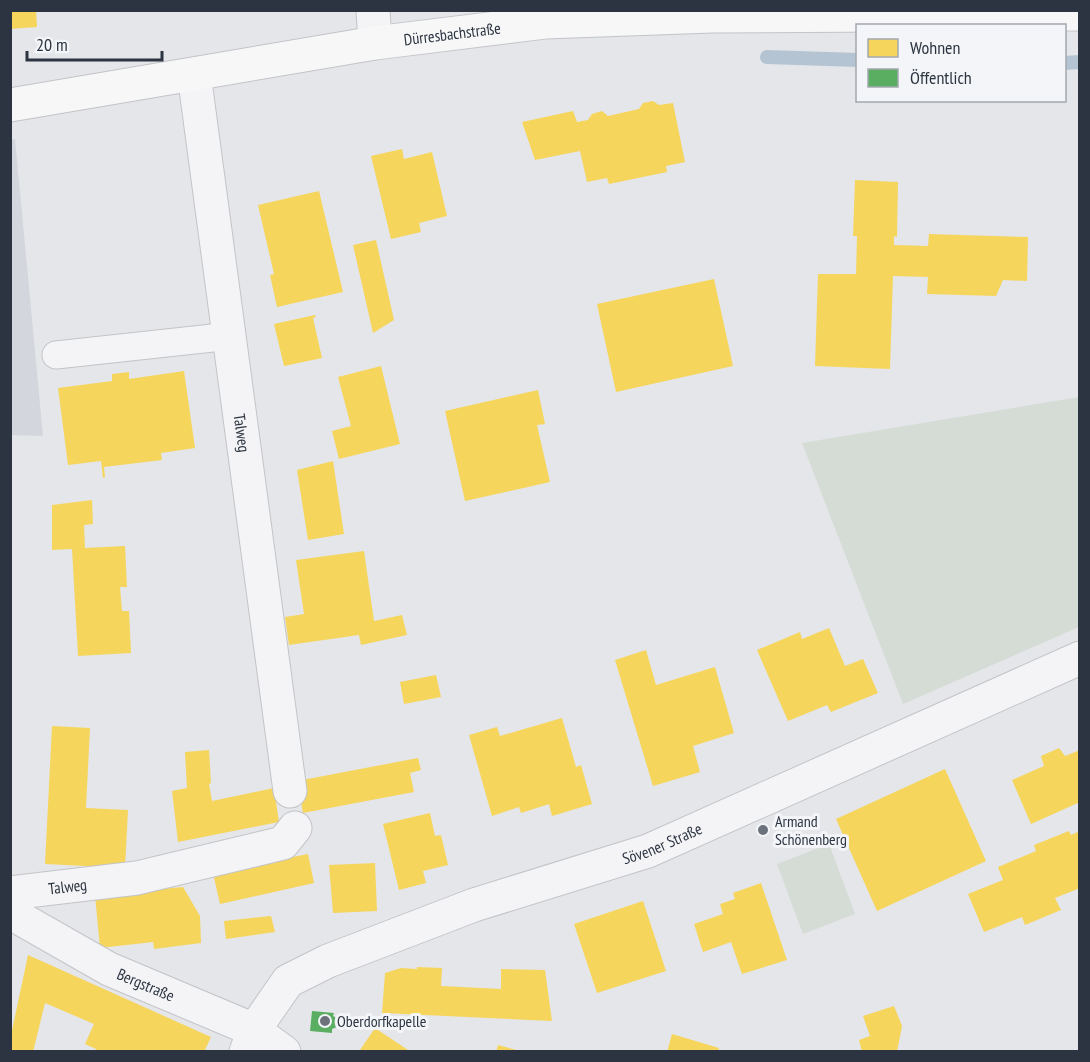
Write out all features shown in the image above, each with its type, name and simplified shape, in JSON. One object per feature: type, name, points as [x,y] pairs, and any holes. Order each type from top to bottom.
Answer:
[{"type":"main road","name":"Dürresbachstraße","points":[[10,105],[375,43],[545,22],[712,16],[1080,14]]},
{"type":"street","points":[[373,10],[375,43]]},
{"type":"street","name":"Talweg","points":[[194,74],[231,336],[290,791]]},
{"type":"street","name":"Sövener Straße","points":[[250,1040],[288,981],[328,961],[474,905],[648,851],[1080,658]]},
{"type":"street","name":"Talweg","points":[[10,893],[137,878],[283,843],[295,828]]},
{"type":"street","name":"Bergstraße","points":[[10,909],[23,920],[109,969],[250,1040],[284,1052]]},
{"type":"lane","points":[[56,356],[231,336]]},
{"type":"shaded area","points":[[15,139],[43,436],[11,435],[10,140]]},
{"type":"shaded area","points":[[1079,397],[1079,627],[903,704],[802,443]]},
{"type":"shaded area","points":[[829,844],[855,914],[803,934],[777,864]]},
{"type":"building: Wohnen","points":[[10,10],[36,10],[37,27],[10,29]]},
{"type":"building: Wohnen","points":[[653,101],[659,105],[673,103],[685,162],[666,166],[667,172],[609,184],[607,178],[587,182],[580,151],[535,160],[522,122],[573,111],[577,122],[588,120],[592,114],[602,111],[608,116],[639,109],[643,103]]},
{"type":"building: Wohnen","points":[[402,149],[404,159],[432,152],[447,216],[419,223],[421,232],[391,239],[371,156]]},
{"type":"building: Wohnen","points":[[855,180],[898,182],[897,237],[894,236],[894,245],[928,246],[929,234],[1028,237],[1027,281],[1003,280],[996,296],[927,294],[928,277],[893,276],[890,369],[815,366],[818,274],[856,274],[857,236],[853,236]]},
{"type":"building: Wohnen","points":[[319,191],[343,292],[277,307],[270,275],[274,274],[258,205]]},
{"type":"building: Wohnen","points":[[376,240],[394,320],[373,333],[353,245]]},
{"type":"building: Wohnen","points":[[714,279],[733,366],[616,392],[597,304]]},
{"type":"building: Wohnen","points":[[315,315],[316,317],[313,318],[322,358],[284,366],[274,324]]},
{"type":"building: Wohnen","points":[[381,366],[400,444],[339,459],[332,431],[351,426],[338,377]]},
{"type":"building: Wohnen","points":[[184,371],[195,448],[161,453],[162,460],[104,467],[105,477],[103,478],[101,461],[68,465],[58,388],[112,381],[112,374],[129,372],[129,379]]},
{"type":"building: Wohnen","points":[[538,390],[545,424],[537,425],[550,482],[465,501],[445,411]]},
{"type":"building: Wohnen","points":[[333,461],[344,534],[308,540],[297,470]]},
{"type":"building: Wohnen","points":[[92,500],[93,524],[84,525],[85,548],[125,546],[127,587],[120,587],[122,611],[129,611],[131,653],[78,656],[72,549],[52,550],[52,505]]},
{"type":"building: Wohnen","points":[[364,551],[374,621],[402,615],[407,635],[361,645],[359,635],[289,645],[285,617],[304,614],[296,560]]},
{"type":"building: Wohnen","points":[[829,628],[845,666],[863,659],[878,693],[831,712],[827,705],[788,721],[757,650],[800,632],[802,639]]},
{"type":"building: Wohnen","points":[[646,650],[656,685],[715,667],[734,733],[693,746],[700,772],[653,786],[615,660]]},
{"type":"building: Wohnen","points":[[436,675],[441,697],[404,704],[400,682]]},
{"type":"building: Wohnen","points":[[562,718],[576,767],[581,765],[592,804],[552,816],[549,804],[521,813],[519,807],[492,816],[469,735],[497,727],[500,736]]},
{"type":"building: Wohnen","points":[[52,726],[90,728],[86,808],[128,810],[125,868],[45,864]]},
{"type":"building: Wohnen","points":[[1059,748],[1065,756],[1080,750],[1080,802],[1031,824],[1012,780],[1044,766],[1041,756]]},
{"type":"building: Wohnen","points":[[209,750],[211,783],[209,784],[212,801],[274,788],[279,822],[178,842],[172,791],[187,788],[185,752]]},
{"type":"building: Wohnen","points":[[418,758],[421,770],[410,773],[414,792],[303,813],[297,781]]},
{"type":"building: Wohnen","points":[[945,769],[986,861],[877,911],[836,819]]},
{"type":"building: Wohnen","points":[[430,813],[435,836],[441,835],[448,865],[423,871],[426,883],[399,890],[383,824]]},
{"type":"building: Wohnen","points":[[1069,831],[1071,835],[1080,831],[1080,888],[1055,898],[1061,910],[1025,925],[1022,917],[984,932],[968,894],[1003,880],[998,867],[1036,851],[1034,845]]},
{"type":"building: Wohnen","points":[[308,854],[314,883],[220,904],[213,873]]},
{"type":"building: Wohnen","points":[[375,863],[377,911],[333,913],[329,865]]},
{"type":"building: Wohnen","points":[[761,883],[787,960],[742,974],[731,942],[703,952],[694,924],[723,914],[720,904],[735,899],[733,893]]},
{"type":"building: Wohnen","points":[[183,887],[200,916],[201,943],[154,949],[153,942],[100,948],[95,895]]},
{"type":"building: Wohnen","points":[[643,901],[666,971],[597,993],[574,924]]},
{"type":"building: Wohnen","points":[[271,916],[275,932],[226,939],[224,921]]},
{"type":"building: Wohnen","points":[[28,955],[211,1037],[204,1052],[95,1052],[96,1049],[85,1044],[94,1024],[45,1003],[33,1052],[10,1052],[10,1040]]},
{"type":"building: Wohnen","points":[[417,967],[442,968],[441,986],[501,989],[501,969],[545,970],[552,1021],[382,1013],[385,973],[401,968],[417,969]]},
{"type":"building: Wohnen","points":[[894,1006],[902,1026],[897,1052],[862,1052],[859,1040],[870,1036],[863,1016]]},
{"type":"building: Wohnen","points":[[375,1028],[411,1052],[360,1050]]},
{"type":"building: Wohnen","points":[[672,1034],[719,1048],[718,1052],[667,1052]]},
{"type":"building: Wohnen","points":[[498,1045],[520,1051],[520,1052],[496,1052]]},
{"type":"building: Öffentlich","name":"Oberdorfkapelle","points":[[312,1011],[334,1013],[333,1016],[339,1019],[339,1026],[332,1029],[332,1033],[310,1031]]},
{"type":"waterway","points":[[767,57],[856,60]]},
{"type":"waterway","points":[[1066,63],[1080,62]]},
{"type":"place","name":"Armand Schönenberg","points":[[763,830]]},
{"type":"place","name":"Oberdorfkapelle","points":[[325,1021]]}]
